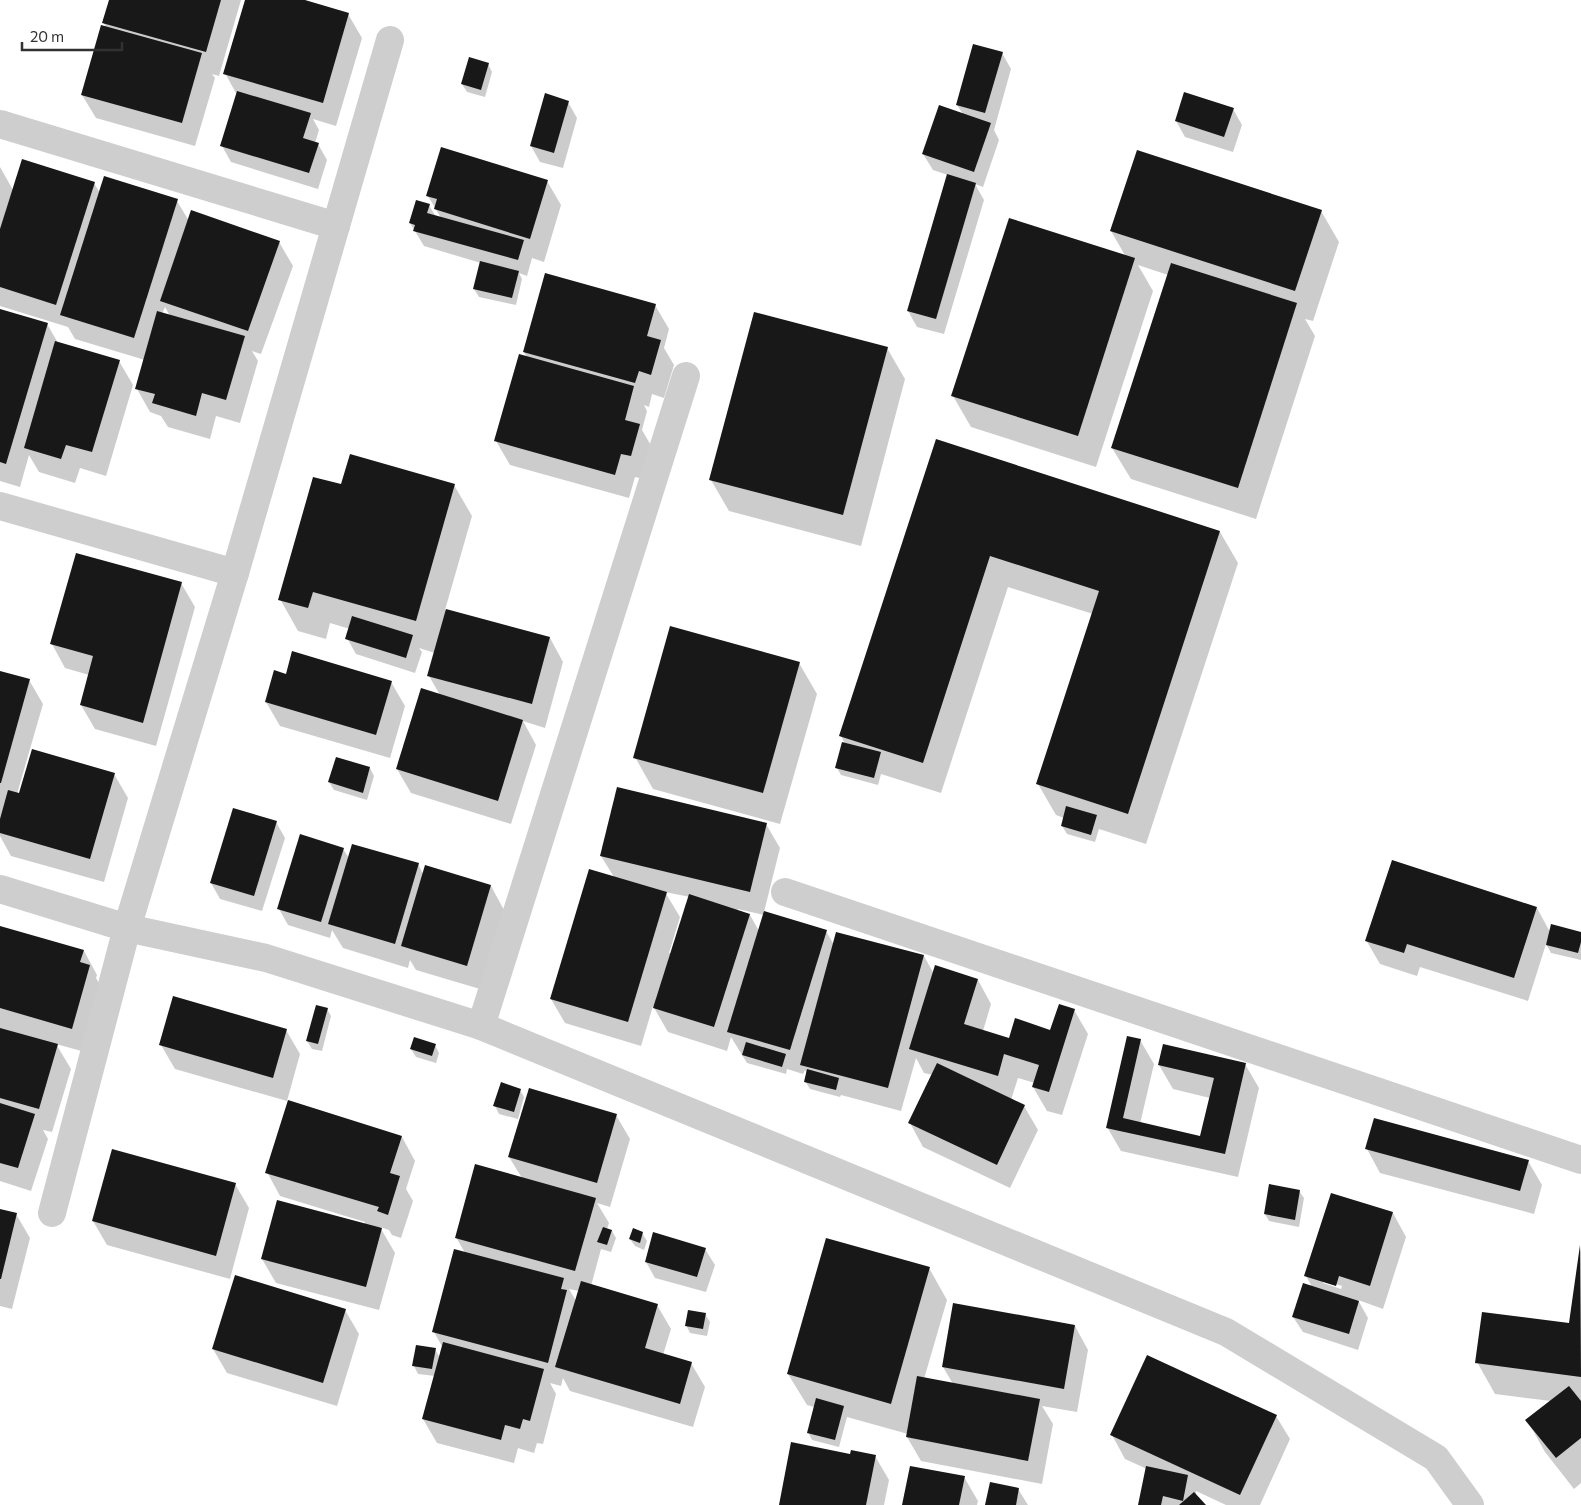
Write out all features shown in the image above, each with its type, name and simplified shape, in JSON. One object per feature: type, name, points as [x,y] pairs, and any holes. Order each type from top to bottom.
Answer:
[{"type":"street","points":[[52,1213],[126,928],[235,573],[390,40]]},
{"type":"street","points":[[0,124],[336,226]]},
{"type":"street","points":[[481,1026],[686,376]]},
{"type":"street","points":[[0,506],[235,573]]},
{"type":"street","points":[[0,889],[126,928],[266,958],[481,1026],[1226,1332],[1436,1458],[1470,1505]]},
{"type":"street","points":[[785,892],[1581,1160]]},
{"type":"building","points":[[109,0],[221,0],[206,52],[102,23]]},
{"type":"building","points":[[245,0],[305,0],[349,13],[323,103],[223,74]]},
{"type":"building","points":[[101,25],[202,53],[182,123],[81,95]]},
{"type":"building","points":[[973,44],[1003,52],[985,113],[956,105]]},
{"type":"building","points":[[469,57],[489,63],[481,90],[461,84]]},
{"type":"building","points":[[237,91],[311,113],[303,138],[319,143],[309,173],[220,146]]},
{"type":"building","points":[[1184,92],[1234,108],[1224,137],[1175,121]]},
{"type":"building","points":[[545,93],[569,101],[554,153],[530,146]]},
{"type":"building","points":[[939,105],[991,123],[974,172],[922,154]]},
{"type":"building","points":[[441,147],[548,180],[530,239],[434,209],[437,199],[426,196]]},
{"type":"building","points":[[1137,150],[1322,210],[1295,291],[1110,231]]},
{"type":"building","points":[[22,159],[95,182],[56,305],[0,287],[0,229]]},
{"type":"building","points":[[947,174],[976,183],[936,319],[907,311]]},
{"type":"building","points":[[104,176],[178,199],[134,338],[60,315]]},
{"type":"building","points":[[416,200],[430,204],[427,213],[524,240],[518,260],[413,231],[415,225],[409,223]]},
{"type":"building","points":[[191,210],[280,241],[248,331],[160,301]]},
{"type":"building","points":[[1009,218],[1135,258],[1078,436],[951,396]]},
{"type":"building","points":[[480,261],[519,271],[512,298],[473,289]]},
{"type":"building","points":[[1171,263],[1297,303],[1238,488],[1111,448]]},
{"type":"building","points":[[545,273],[656,304],[647,336],[661,340],[651,375],[639,371],[635,383],[523,352]]},
{"type":"building","points":[[0,309],[48,323],[6,464],[0,462]]},
{"type":"building","points":[[157,311],[245,336],[226,400],[202,393],[196,416],[152,403],[155,394],[135,389]]},
{"type":"building","points":[[754,312],[888,347],[843,515],[709,480]]},
{"type":"building","points":[[55,341],[120,360],[92,452],[66,445],[61,459],[24,448]]},
{"type":"building","points":[[519,354],[634,386],[625,420],[640,424],[631,456],[621,454],[615,475],[494,441]]},
{"type":"building","points":[[936,439],[1220,531],[1128,814],[1036,784],[1099,591],[990,556],[923,763],[839,736]]},
{"type":"building","points":[[350,454],[455,484],[416,621],[313,592],[308,608],[278,600],[313,477],[341,484]]},
{"type":"building","points":[[76,553],[182,582],[143,723],[80,705],[93,656],[50,644]]},
{"type":"building","points":[[446,609],[550,637],[532,704],[427,676]]},
{"type":"building","points":[[352,616],[413,635],[406,658],[345,639]]},
{"type":"building","points":[[670,626],[800,662],[763,793],[633,758]]},
{"type":"building","points":[[292,651],[392,681],[376,735],[265,702],[274,670],[286,674]]},
{"type":"building","points":[[0,671],[30,679],[1,783],[0,783]]},
{"type":"building","points":[[421,688],[523,720],[498,801],[396,769]]},
{"type":"building","points":[[842,742],[881,752],[874,778],[835,768]]},
{"type":"building","points":[[32,749],[115,773],[90,859],[0,833],[0,819],[8,790],[19,793]]},
{"type":"building","points":[[336,757],[370,767],[363,793],[328,782]]},
{"type":"building","points":[[617,787],[767,823],[750,892],[600,856]]},
{"type":"building","points":[[1066,806],[1097,815],[1091,835],[1061,826]]},
{"type":"building","points":[[233,808],[277,821],[254,896],[210,883]]},
{"type":"building","points":[[300,834],[344,848],[321,922],[277,909]]},
{"type":"building","points":[[352,844],[419,863],[395,944],[328,924]]},
{"type":"building","points":[[1392,860],[1537,907],[1514,978],[1407,944],[1404,953],[1365,941]]},
{"type":"building","points":[[425,865],[491,885],[467,966],[401,946]]},
{"type":"building","points":[[589,869],[667,892],[628,1022],[550,999]]},
{"type":"building","points":[[689,894],[750,914],[714,1027],[653,1008]]},
{"type":"building","points":[[764,911],[827,930],[790,1050],[727,1032]]},
{"type":"building","points":[[1551,924],[1581,932],[1578,953],[1546,945]]},
{"type":"building","points":[[0,926],[84,950],[80,962],[90,965],[72,1029],[0,1008]]},
{"type":"building","points":[[836,932],[924,955],[888,1088],[800,1065]]},
{"type":"building","points":[[935,965],[978,979],[964,1024],[1009,1038],[1015,1018],[1050,1030],[1059,1004],[1075,1009],[1049,1092],[1032,1087],[1039,1065],[1004,1054],[998,1076],[909,1049]]},
{"type":"building","points":[[173,996],[287,1029],[273,1078],[159,1045]]},
{"type":"building","points":[[316,1005],[328,1008],[318,1044],[306,1041]]},
{"type":"building","points":[[0,1028],[58,1044],[39,1109],[0,1098]]},
{"type":"building","points":[[1127,1036],[1141,1039],[1123,1118],[1200,1136],[1214,1078],[1158,1065],[1163,1044],[1246,1063],[1225,1154],[1106,1128]]},
{"type":"building","points":[[414,1037],[436,1044],[432,1056],[410,1049]]},
{"type":"building","points":[[746,1042],[786,1054],[782,1067],[742,1055]]},
{"type":"building","points":[[937,1063],[1025,1105],[997,1165],[908,1123]]},
{"type":"building","points":[[807,1069],[839,1078],[836,1090],[804,1082]]},
{"type":"building","points":[[501,1082],[521,1089],[514,1112],[493,1106]]},
{"type":"building","points":[[529,1088],[617,1114],[597,1183],[508,1157]]},
{"type":"building","points":[[288,1100],[402,1136],[390,1173],[400,1176],[388,1215],[377,1211],[379,1207],[265,1173]]},
{"type":"building","points":[[0,1103],[35,1114],[18,1168],[0,1163]]},
{"type":"building","points":[[1374,1118],[1529,1160],[1520,1191],[1365,1149]]},
{"type":"building","points":[[112,1149],[236,1183],[216,1256],[92,1221]]},
{"type":"building","points":[[475,1164],[596,1198],[575,1271],[455,1238]]},
{"type":"building","points":[[1269,1184],[1300,1190],[1295,1220],[1264,1214]]},
{"type":"building","points":[[1331,1193],[1393,1212],[1370,1286],[1339,1276],[1336,1286],[1304,1276]]},
{"type":"building","points":[[277,1200],[382,1228],[366,1287],[261,1259]]},
{"type":"building","points":[[0,1209],[17,1213],[1,1279],[0,1279]]},
{"type":"building","points":[[603,1227],[612,1230],[607,1245],[597,1242]]},
{"type":"building","points":[[633,1228],[643,1232],[640,1243],[629,1239]]},
{"type":"building","points":[[653,1232],[706,1248],[697,1277],[645,1262]]},
{"type":"building","points":[[826,1238],[930,1267],[891,1404],[787,1374]]},
{"type":"building","points":[[1580,1245],[1581,1377],[1475,1363],[1482,1312],[1569,1323]]},
{"type":"building","points":[[454,1249],[564,1278],[561,1289],[567,1290],[548,1363],[432,1332]]},
{"type":"building","points":[[235,1275],[346,1309],[323,1383],[212,1349]]},
{"type":"building","points":[[581,1281],[658,1304],[645,1348],[692,1362],[680,1404],[555,1367]]},
{"type":"building","points":[[1303,1283],[1359,1301],[1349,1334],[1292,1317]]},
{"type":"building","points":[[953,1303],[1075,1325],[1064,1389],[942,1367]]},
{"type":"building","points":[[688,1310],[706,1313],[703,1329],[685,1326]]},
{"type":"building","points":[[443,1342],[544,1369],[530,1421],[523,1419],[520,1429],[505,1425],[501,1440],[422,1419]]},
{"type":"building","points":[[416,1345],[436,1348],[432,1369],[412,1366]]},
{"type":"building","points":[[1147,1355],[1277,1415],[1240,1495],[1110,1435]]},
{"type":"building","points":[[917,1376],[1040,1399],[1028,1461],[906,1437]]},
{"type":"building","points":[[1569,1386],[1581,1401],[1581,1438],[1556,1458],[1525,1420]]},
{"type":"building","points":[[816,1398],[844,1406],[835,1440],[807,1433]]},
{"type":"building","points":[[791,1442],[850,1454],[851,1450],[876,1455],[866,1505],[779,1505]]},
{"type":"building","points":[[910,1466],[965,1476],[959,1505],[902,1505]]},
{"type":"building","points":[[1146,1466],[1188,1475],[1183,1501],[1163,1496],[1161,1505],[1138,1505]]},
{"type":"building","points":[[990,1482],[1019,1488],[1016,1505],[985,1505]]},
{"type":"building","points":[[1194,1492],[1206,1505],[1179,1505]]}]
